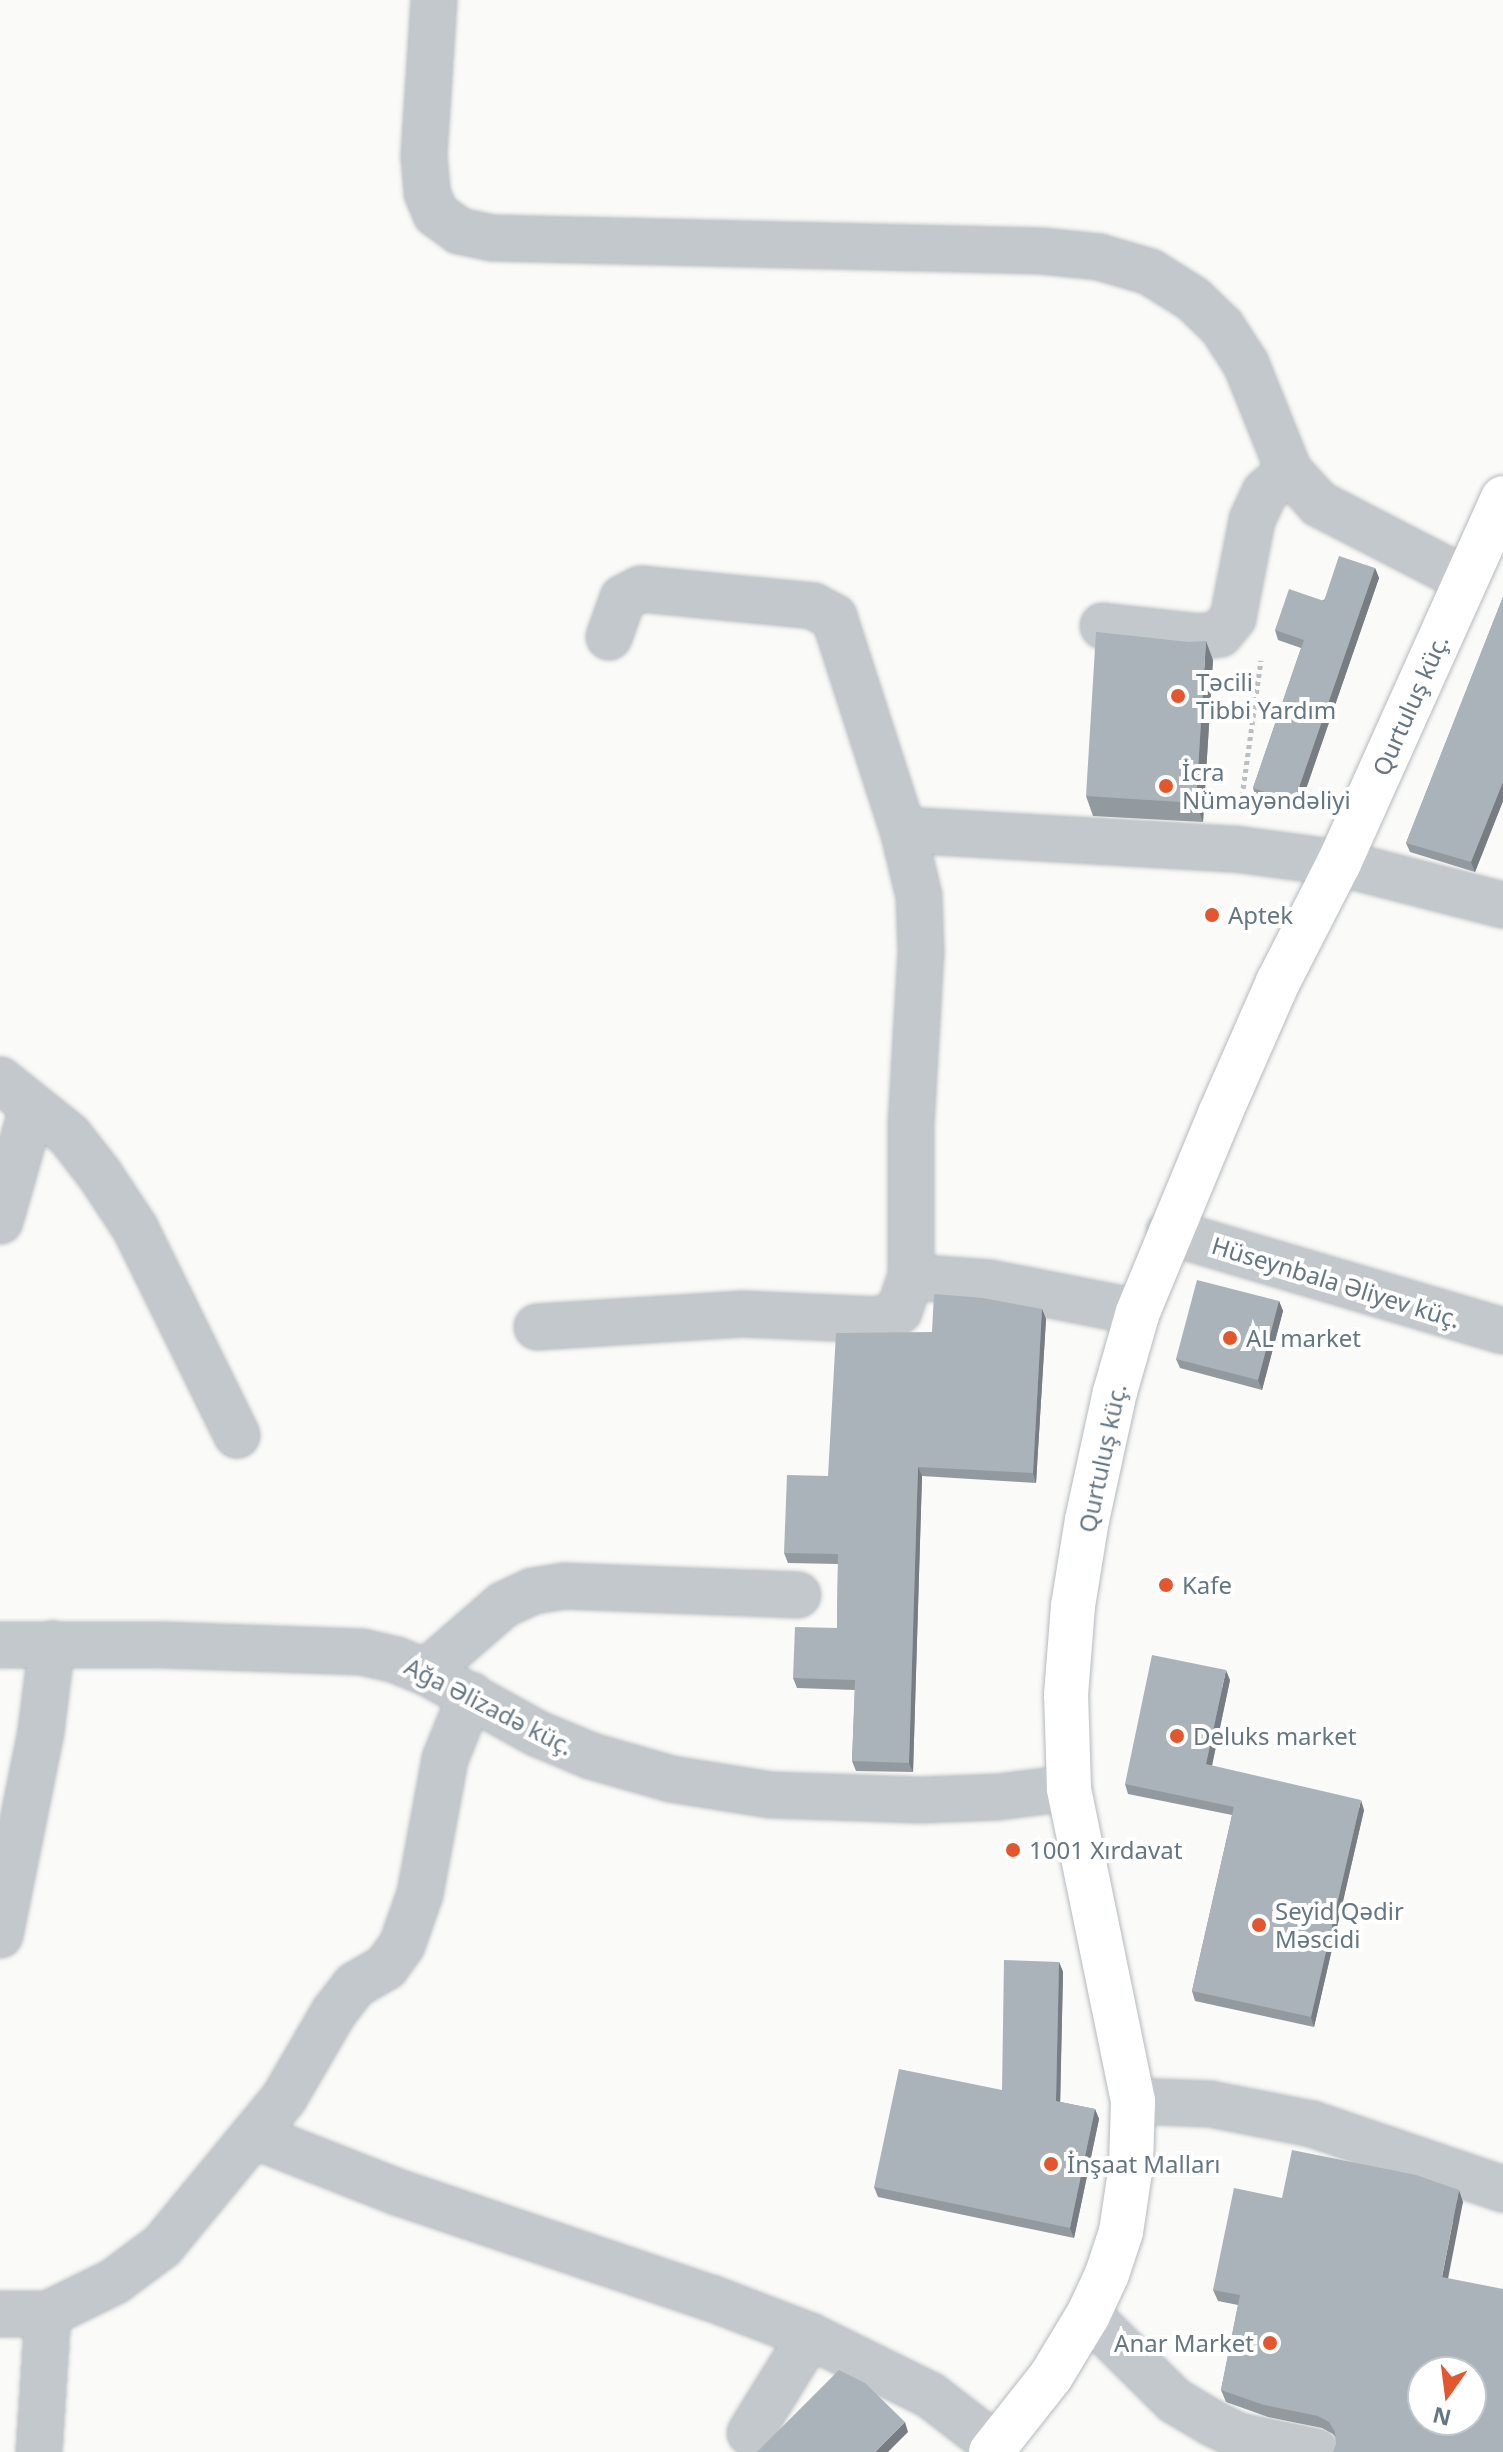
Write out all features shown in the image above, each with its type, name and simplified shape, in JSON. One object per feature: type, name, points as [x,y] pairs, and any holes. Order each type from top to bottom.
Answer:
[{"type":"main road","name":"Qurtuluş küç.","points":[[993,2449],[1051,2376],[1088,2315],[1107,2274],[1121,2232],[1131,2165],[1133,2101],[1069,1788],[1066,1695],[1073,1606],[1096,1469],[1138,1312],[1169,1232],[1278,982],[1339,863],[1503,498]]},
{"type":"street","points":[[434,0],[424,156],[427,193],[436,214],[459,231],[492,238],[1041,251],[1099,257],[1150,272],[1193,299],[1222,327],[1246,364],[1289,471],[1319,504],[1466,580]]},
{"type":"street","points":[[1103,626],[1199,637],[1220,634],[1233,618],[1252,520],[1265,492],[1289,471]]},
{"type":"street","points":[[537,1327],[743,1314],[880,1320],[899,1311],[911,1277],[911,1125],[921,952],[919,896],[903,830],[834,617],[813,606],[641,589],[623,598],[609,637]]},
{"type":"street","points":[[903,830],[1235,849],[1339,863],[1503,905]]},
{"type":"street","points":[[0,1080],[32,1109],[69,1135],[135,1228],[237,1435]]},
{"type":"street","points":[[0,1221],[32,1109]]},
{"type":"street","name":"Hüseynbala Əliyev küç.","points":[[1169,1232],[1503,1331]]},
{"type":"street","points":[[911,1277],[990,1283],[1138,1312]]},
{"type":"street","points":[[426,1672],[503,1605],[533,1591],[565,1586],[798,1595]]},
{"type":"street","points":[[0,1935],[38,1745],[52,1644]]},
{"type":"street","name":"Ağa Əlizadə küç.","points":[[0,1645],[362,1652],[396,1660],[426,1672],[536,1733],[591,1756],[671,1779],[756,1792],[921,1800],[998,1797],[1069,1788]]},
{"type":"street","points":[[0,2314],[48,2314],[115,2281],[162,2246],[284,2098],[334,2012],[355,1985],[386,1967],[402,1945],[420,1894],[445,1759],[471,1695]]},
{"type":"street","points":[[1133,2101],[1210,2104],[1312,2124],[1503,2189]]},
{"type":"street","points":[[255,2136],[400,2193],[711,2298],[810,2336],[930,2395],[993,2449]]},
{"type":"street","points":[[39,2452],[48,2314]]},
{"type":"street","points":[[1088,2315],[1175,2401],[1237,2444],[1316,2452]]},
{"type":"street","points":[[750,2433],[810,2336]]},
{"type":"path","points":[[1235,849],[1261,656]]},
{"type":"building","points":[[1339,556],[1375,568],[1294,802],[1253,788],[1304,640],[1275,630],[1289,589],[1324,601]]},
{"type":"building","points":[[1503,597],[1503,782],[1471,862],[1406,843]]},
{"type":"building","points":[[1096,632],[1206,641],[1196,803],[1086,796]]},
{"type":"building","points":[[1197,1280],[1279,1301],[1258,1380],[1176,1359]]},
{"type":"building","points":[[934,1294],[983,1298],[1042,1309],[1033,1473],[918,1467],[909,1763],[852,1761],[855,1680],[793,1678],[795,1627],[837,1628],[838,1554],[784,1553],[787,1475],[828,1476],[836,1333],[932,1332]]},
{"type":"building","points":[[1152,1655],[1226,1670],[1206,1764],[1361,1800],[1311,2017],[1192,1991],[1234,1807],[1125,1784]]},
{"type":"building","points":[[1004,1960],[1059,1962],[1056,2101],[1095,2109],[1070,2228],[874,2187],[899,2069],[1002,2090]]},
{"type":"building","points":[[1292,2150],[1416,2175],[1459,2190],[1442,2277],[1503,2289],[1503,2452],[1333,2452],[1335,2432],[1329,2422],[1318,2416],[1264,2405],[1221,2390],[1240,2295],[1213,2290],[1234,2188],[1282,2198]]},
{"type":"building","points":[[839,2370],[865,2383],[905,2422],[875,2452],[757,2452]]},
{"type":"place","name":"Təcili Tibbi Yardım","points":[[1178,696]]},
{"type":"place","name":"İcra Nümayəndəliyi","points":[[1166,786]]},
{"type":"place","name":"Aptek","points":[[1212,915]]},
{"type":"place","name":"AL market","points":[[1230,1338]]},
{"type":"place","name":"Kafe","points":[[1166,1585]]},
{"type":"place","name":"Deluks market","points":[[1177,1736]]},
{"type":"place","name":"1001 Xırdavat","points":[[1013,1850]]},
{"type":"place","name":"Seyid Qədir Məscidi","points":[[1259,1925]]},
{"type":"place","name":"İnşaat Malları","points":[[1051,2164]]},
{"type":"place","name":"Anar Market","points":[[1270,2343]]}]
